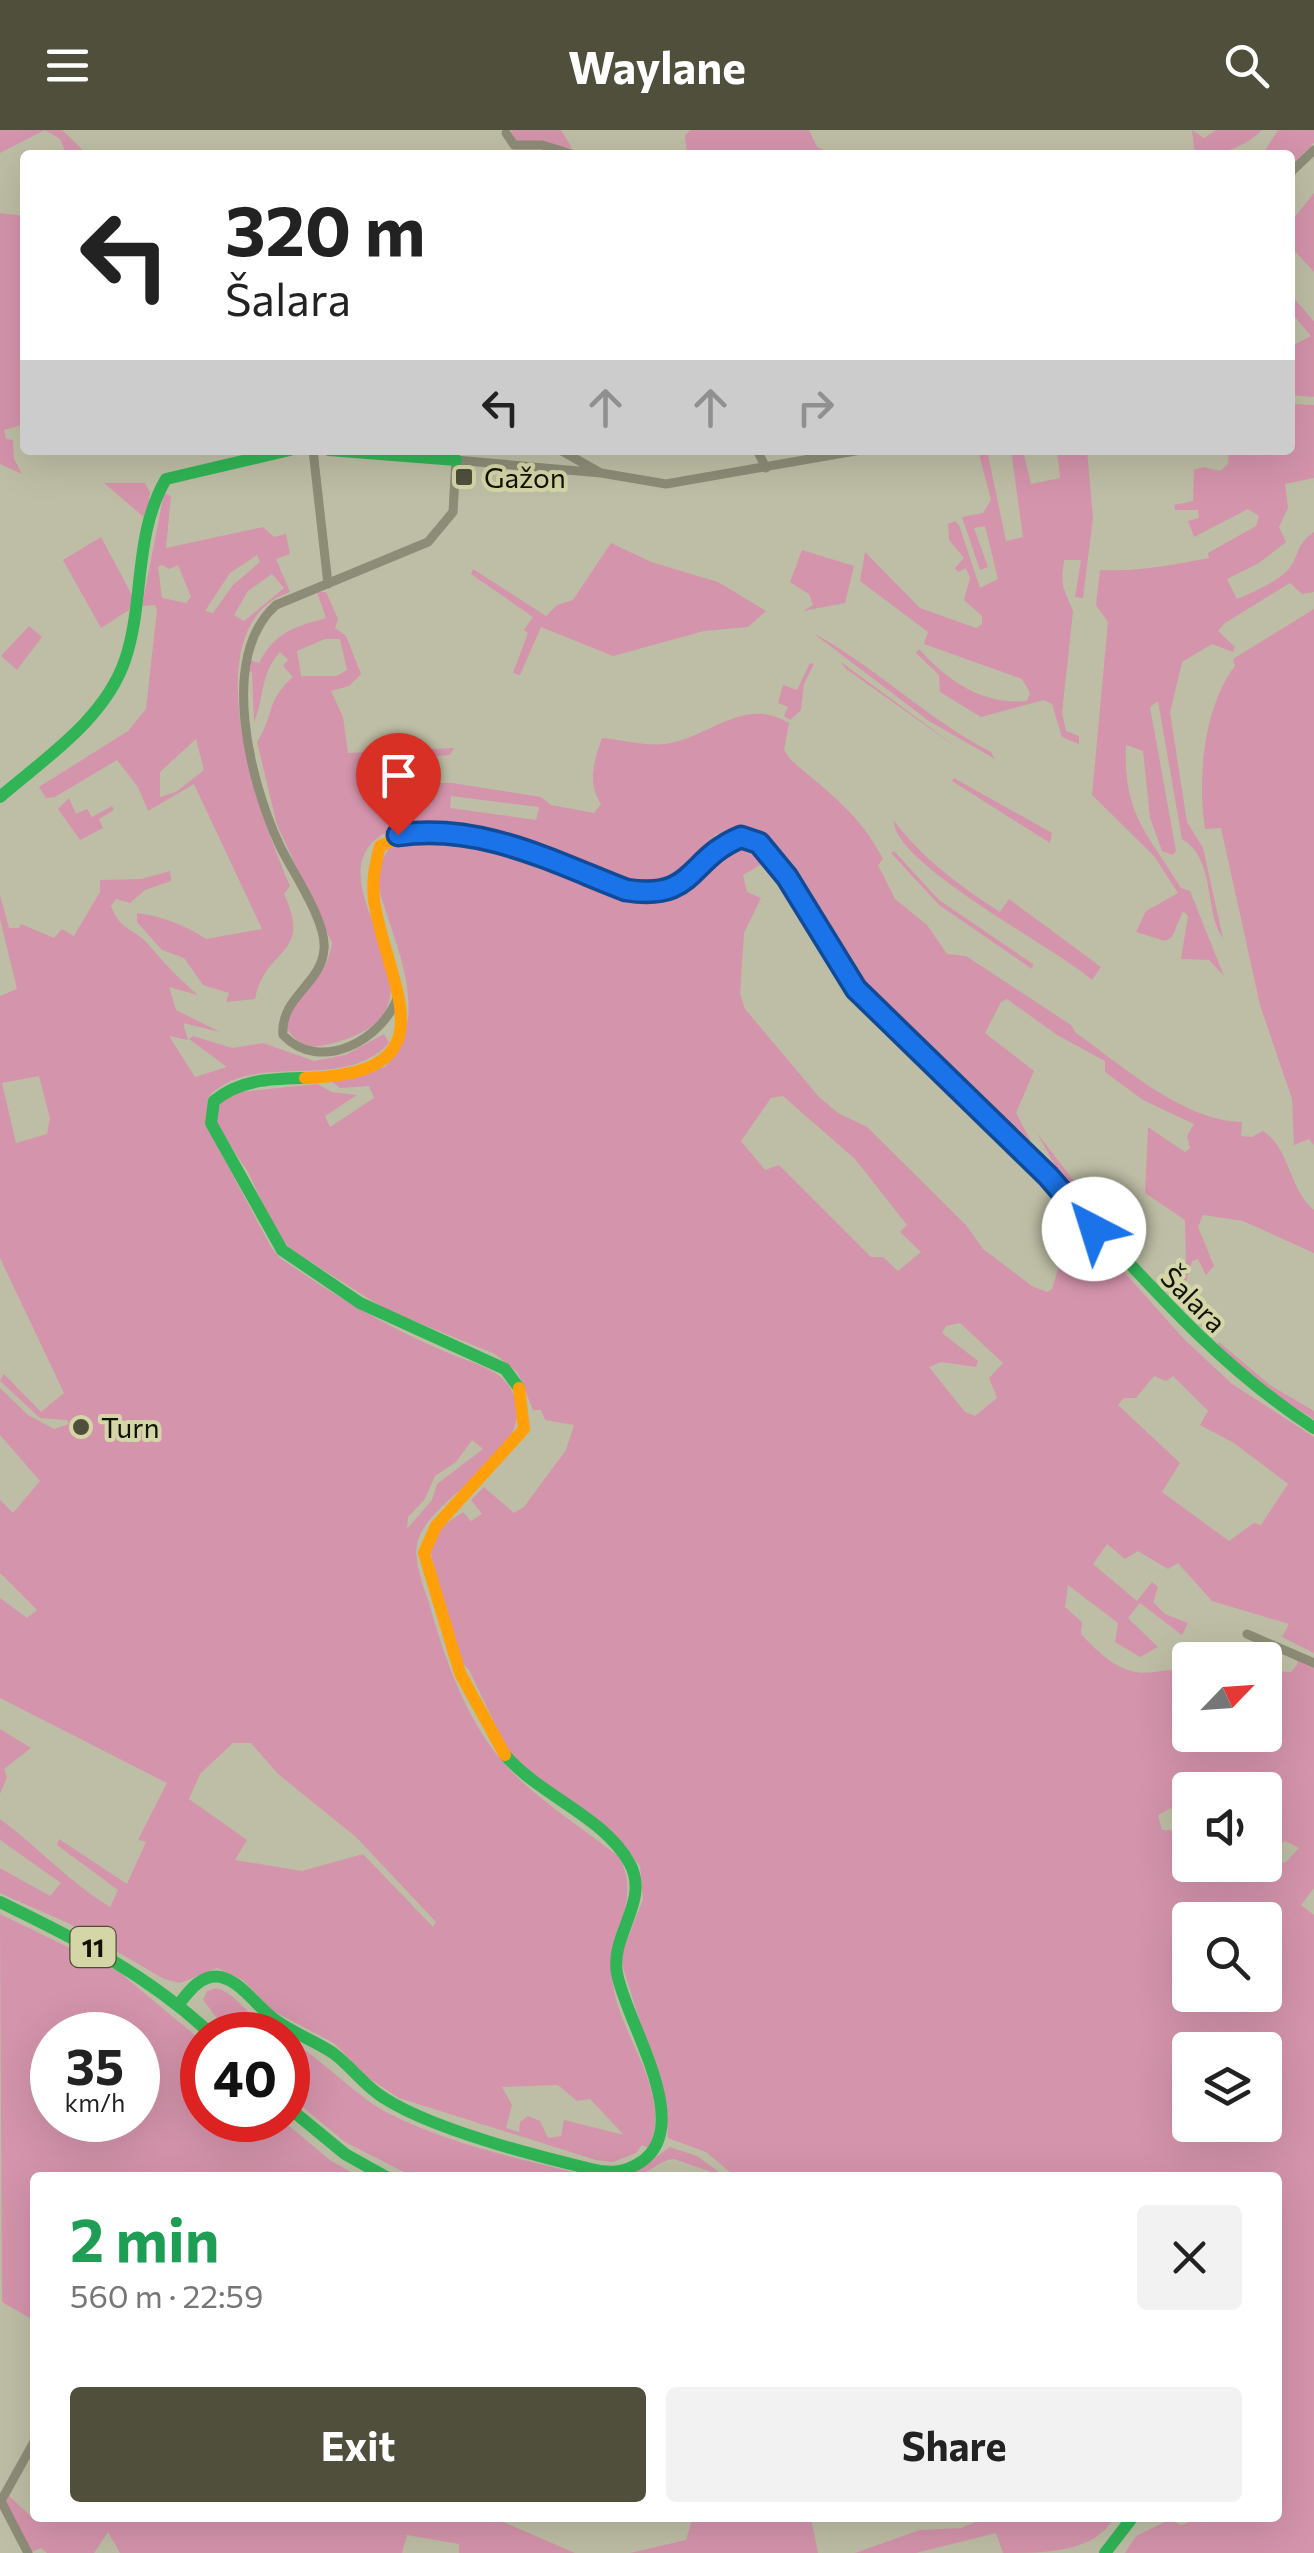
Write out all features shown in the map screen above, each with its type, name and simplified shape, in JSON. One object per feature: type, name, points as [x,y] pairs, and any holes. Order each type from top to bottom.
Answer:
[{"type":"street","points":[[506,133],[514,145],[542,145],[558,150]]},
{"type":"street","points":[[1295,168],[1314,150]]},
{"type":"street","points":[[0,797],[97,709],[124,663],[152,508],[166,479],[269,455]]},
{"type":"street","points":[[314,455],[328,584]]},
{"type":"street","points":[[392,455],[601,473],[666,484],[835,455]]},
{"type":"street","points":[[569,455],[601,473]]},
{"type":"street","points":[[760,455],[766,468]]},
{"type":"street","points":[[400,988],[392,1014],[358,1043],[326,1053],[304,1052],[282,1035],[281,1020],[291,1000],[317,970],[325,952],[323,934],[277,839],[257,779],[244,695],[245,656],[253,631],[276,605],[428,542],[453,512],[456,460]]},
{"type":"street","name":"Šalara","points":[[400,988],[369,884],[380,846],[398,835],[434,830],[468,833],[626,890],[654,894],[673,890],[718,846],[741,837],[759,843],[787,877],[856,989],[1048,1176],[1204,1346],[1267,1400],[1314,1428]]},
{"type":"street","points":[[400,988],[405,1014],[399,1036],[376,1064],[308,1079],[232,1086],[214,1101],[211,1123],[272,1239],[290,1258],[404,1326],[505,1369],[522,1392],[526,1411],[519,1439],[436,1524],[423,1540],[424,1553],[452,1658],[502,1750],[523,1776],[606,1838],[632,1866],[636,1899],[616,1958],[620,1986],[656,2086],[663,2129],[658,2145],[640,2164],[615,2172]]},
{"type":"street","points":[[1247,1634],[1314,1662]]},
{"type":"street","name":"11","points":[[0,1902],[112,1956],[188,2012]]},
{"type":"street","points":[[179,2004],[202,1980],[215,1976],[227,1980],[273,2019],[334,2054],[386,2101],[465,2132],[608,2172]]},
{"type":"street","points":[[310,2125],[345,2154],[377,2172]]},
{"type":"street","points":[[28,2553],[1,2501],[30,2449]]},
{"type":"street","points":[[1105,2553],[1129,2522]]},
{"type":"shaded area","points":[[0,130],[45,130],[0,153]]},
{"type":"shaded area","points":[[45,130],[62,130],[83,150],[65,150],[60,139]]},
{"type":"shaded area","points":[[511,130],[561,130],[572,148],[515,143]]},
{"type":"shaded area","points":[[691,130],[809,130],[817,147],[824,150],[686,150],[685,135]]},
{"type":"shaded area","points":[[1192,130],[1204,138],[1216,130],[1262,130],[1231,149],[1194,150]]},
{"type":"shaded area","points":[[1278,130],[1314,130],[1314,143],[1295,162],[1295,150],[1265,150]]},
{"type":"shaded area","points":[[1314,193],[1314,272],[1295,251],[1295,217]]},
{"type":"shaded area","points":[[0,213],[20,215],[20,425],[4,430],[6,439],[13,440],[14,459],[22,474],[0,464]]},
{"type":"shaded area","points":[[1295,300],[1314,321],[1314,397],[1295,395],[1295,344],[1311,336],[1295,317]]},
{"type":"shaded area","points":[[1295,404],[1314,405],[1314,478],[1285,484],[1288,508],[1279,527],[1286,542],[1259,563],[1227,579],[1237,599],[1264,587],[1287,571],[1303,542],[1314,532],[1314,592],[1302,594],[1290,583],[1225,623],[1218,631],[1235,647],[1233,652],[1212,644],[1182,662],[1170,713],[1187,822],[1203,848],[1223,938],[1200,859],[1182,839],[1158,701],[1150,707],[1176,851],[1173,855],[1162,851],[1150,818],[1143,751],[1126,745],[1133,806],[1181,888],[1190,891],[1224,976],[1209,960],[1181,959],[1188,916],[1183,911],[1172,937],[1165,941],[1136,932],[1146,911],[1178,893],[1154,856],[1092,795],[1108,622],[1096,605],[1100,570],[1141,569],[1209,558],[1208,553],[1256,526],[1259,516],[1248,509],[1194,537],[1188,521],[1199,518],[1198,510],[1175,510],[1174,505],[1193,501],[1194,470],[1203,467],[1220,471],[1228,464],[1229,455],[1295,455]]},
{"type":"shaded area","points":[[979,455],[988,455],[1006,541],[1023,537],[1012,455],[1024,455],[1031,484],[1060,478],[1058,455],[1087,455],[1093,518],[1083,598],[1075,597],[1081,560],[1064,560],[1062,577],[1073,611],[1062,713],[1066,731],[1079,736],[1079,744],[1062,737],[1052,704],[1044,700],[981,717],[940,692],[939,675],[916,653],[919,649],[954,681],[981,695],[1027,701],[1030,693],[1022,679],[924,644],[928,632],[860,581],[865,552],[920,608],[976,628],[982,624],[982,616],[964,600],[970,578],[966,568],[958,572],[955,568],[964,558],[949,540],[948,524],[955,521],[959,525],[980,588],[998,579],[985,526],[974,528],[988,567],[980,570],[962,517],[983,513],[991,500]]},
{"type":"shaded area","points":[[104,483],[145,483],[150,492],[146,519]]},
{"type":"shaded area","points":[[164,493],[171,496],[166,548],[263,527],[274,537],[286,534],[290,554],[276,559],[290,592],[260,612],[243,643],[238,683],[241,727],[251,773],[290,886],[284,894],[293,929],[290,941],[268,969],[255,999],[226,1002],[229,993],[203,985],[184,958],[162,950],[137,922],[137,913],[155,916],[206,939],[262,929],[194,784],[148,811],[138,787],[117,760],[55,797],[46,798],[39,787],[128,731],[146,709],[157,610],[155,605],[142,606]],"holes":[[[257,555],[260,562],[233,585],[213,613],[205,611],[230,573]],[[178,565],[191,597],[186,603],[162,598],[158,567],[169,569]],[[272,574],[284,588],[244,621],[234,615],[248,591]],[[196,739],[204,770],[176,792],[160,797],[160,772]]]},
{"type":"shaded area","points":[[101,537],[133,597],[129,610],[101,628],[63,560]]},
{"type":"shaded area","points":[[611,543],[651,562],[718,582],[766,611],[748,627],[704,631],[613,656],[541,627],[520,675],[513,673],[528,633],[524,630],[533,617],[471,574],[473,569],[546,616],[557,605],[573,600]]},
{"type":"shaded area","points":[[802,550],[854,566],[845,603],[803,611],[813,605],[809,594],[790,582]]},
{"type":"shaded area","points":[[317,592],[326,592],[338,619],[335,628],[346,636],[361,674],[349,686],[331,691],[343,717],[348,753],[454,748],[450,755],[365,763],[362,784],[452,783],[541,797],[551,805],[594,813],[601,804],[593,780],[602,738],[665,744],[756,714],[789,723],[784,750],[864,829],[883,859],[878,865],[895,899],[927,925],[947,954],[966,956],[1071,1025],[1076,1033],[1155,1090],[1198,1112],[1242,1122],[1241,1136],[1252,1137],[1263,1131],[1272,1138],[1299,1192],[1314,1210],[1314,1253],[1243,1221],[1203,1215],[1198,1227],[1214,1266],[1206,1275],[1198,1259],[1192,1261],[1182,1294],[1178,1290],[1186,1267],[1185,1220],[1145,1193],[1148,1127],[1185,1152],[1190,1148],[1187,1136],[1194,1124],[1143,1100],[1105,1072],[1105,1061],[1057,1035],[1007,999],[1001,1002],[985,1033],[1034,1071],[1016,1113],[1031,1141],[1021,1141],[865,991],[785,863],[748,830],[716,834],[678,878],[651,888],[482,830],[415,824],[387,832],[365,854],[361,881],[390,975],[388,1004],[369,1028],[325,1045],[299,1041],[287,1029],[290,1017],[323,969],[332,943],[277,825],[257,742],[278,693],[293,677],[283,666],[288,660],[280,652],[274,660],[254,722],[252,672],[248,670],[249,660],[259,663],[286,632],[326,618]],"holes":[[[325,639],[340,639],[347,670],[337,676],[301,676],[297,651]],[[451,796],[539,807],[539,808],[536,820],[450,808]]]},
{"type":"shaded area","points":[[1314,609],[1314,1145],[1309,1139],[1294,1145],[1292,1099],[1260,1005],[1221,828],[1205,829],[1202,788],[1210,722],[1224,682],[1235,666],[1233,659]]},
{"type":"shaded area","points":[[29,626],[42,637],[17,670],[1,656]]},
{"type":"shaded area","points":[[813,633],[991,752],[995,759],[929,721]]},
{"type":"shaded area","points":[[841,662],[962,751],[846,669]]},
{"type":"shaded area","points":[[810,663],[814,664],[804,684],[801,710],[790,720],[784,716],[788,707],[778,703],[783,685],[797,690]]},
{"type":"shaded area","points":[[954,778],[1052,833],[1050,843],[952,781]]},
{"type":"shaded area","points":[[69,798],[76,814],[87,809],[92,817],[112,806],[114,810],[99,819],[103,828],[80,840],[58,809]]},
{"type":"shaded area","points":[[894,821],[930,860],[971,892],[1000,912],[1009,899],[1101,967],[1092,980],[947,882],[901,839]]},
{"type":"shaded area","points":[[457,836],[629,896],[648,898],[676,893],[732,846],[745,846],[758,855],[760,865],[743,875],[747,892],[761,898],[744,933],[740,994],[745,1009],[819,1097],[838,1113],[867,1127],[966,1225],[983,1249],[1032,1286],[1047,1292],[1052,1289],[1062,1256],[1061,1237],[1080,1236],[1084,1227],[1183,1338],[1232,1384],[1314,1437],[1314,1653],[1282,1637],[1289,1624],[1212,1601],[1178,1563],[1168,1569],[1138,1551],[1125,1559],[1107,1544],[1093,1564],[1137,1601],[1152,1582],[1158,1587],[1153,1602],[1165,1614],[1188,1623],[1182,1635],[1140,1603],[1128,1618],[1158,1647],[1140,1657],[1115,1642],[1118,1623],[1068,1585],[1065,1607],[1082,1622],[1081,1634],[1120,1666],[1142,1673],[1172,1670],[1172,1752],[1282,1752],[1282,1671],[1291,1672],[1297,1665],[1298,1652],[1314,1660],[1314,1888],[1301,1905],[1314,1915],[1314,2553],[1125,2553],[1136,2536],[1165,2522],[1282,2522],[1282,2172],[730,2172],[706,2152],[668,2138],[666,2107],[622,1964],[623,1949],[643,1900],[640,1866],[617,1838],[529,1775],[507,1749],[469,1670],[456,1656],[431,1553],[437,1534],[451,1520],[463,1512],[471,1521],[482,1514],[471,1500],[484,1487],[514,1513],[524,1507],[566,1450],[574,1425],[545,1420],[541,1410],[533,1410],[518,1373],[495,1354],[385,1309],[292,1250],[278,1236],[248,1172],[217,1125],[217,1108],[230,1093],[317,1084],[332,1092],[357,1095],[325,1116],[330,1127],[374,1098],[369,1086],[340,1088],[331,1081],[385,1067],[400,1046],[407,1023],[405,974],[375,874],[391,844]],"holes":[[[783,1096],[855,1159],[907,1225],[900,1232],[921,1252],[898,1271],[883,1257],[871,1257],[779,1165],[765,1170],[741,1141],[771,1098]],[[960,1323],[1003,1363],[989,1378],[997,1398],[975,1416],[965,1412],[929,1367],[941,1362],[976,1367],[978,1361],[942,1333],[946,1326]],[[1154,1376],[1166,1381],[1173,1376],[1208,1411],[1200,1425],[1234,1443],[1288,1484],[1261,1525],[1254,1523],[1229,1541],[1162,1492],[1180,1463],[1118,1405],[1124,1398],[1136,1398]]]},
{"type":"shaded area","points":[[894,851],[939,900],[1033,964],[1032,969],[939,905],[891,853]]},
{"type":"shaded area","points":[[170,871],[171,881],[145,890],[130,903],[116,899],[111,906],[123,925],[143,939],[198,995],[169,987],[176,1010],[220,1032],[183,1023],[188,1040],[169,1036],[195,1077],[227,1067],[189,1039],[193,1036],[232,1048],[263,1043],[314,1061],[345,1055],[384,1034],[389,1043],[370,1058],[348,1066],[250,1075],[228,1082],[209,1096],[205,1123],[280,1258],[388,1325],[490,1370],[513,1393],[517,1414],[512,1433],[499,1452],[429,1521],[419,1537],[417,1562],[452,1673],[486,1739],[517,1777],[618,1856],[625,1871],[627,1900],[612,1976],[616,1998],[654,2105],[655,2126],[649,2148],[642,2145],[636,2153],[613,2162],[596,2160],[399,2098],[367,2077],[334,2043],[310,2030],[310,2012],[275,2012],[243,1980],[217,1968],[180,1983],[164,1979],[70,1924],[0,1893],[0,1868],[50,1896],[61,1883],[0,1840],[0,1819],[110,1907],[118,1890],[57,1845],[59,1839],[127,1884],[146,1842],[138,1840],[167,1783],[0,1698],[0,1598],[27,1618],[37,1610],[0,1573],[0,1500],[13,1513],[40,1481],[0,1435],[0,1388],[28,1415],[54,1429],[69,1424],[67,1420],[40,1418],[0,1381],[4,1374],[41,1412],[64,1393],[0,1258],[0,996],[17,989],[0,919],[0,895],[9,928],[19,928],[21,924],[54,938],[62,929],[74,936],[100,892],[100,880],[141,879]],"holes":[[[39,1076],[50,1118],[47,1134],[16,1143],[2,1083]],[[472,1440],[483,1449],[437,1484],[432,1500],[407,1529],[408,1517],[425,1499],[435,1476],[456,1462]],[[233,1743],[251,1743],[278,1774],[356,1837],[436,1922],[433,1927],[363,1854],[302,1871],[235,1860],[247,1840],[189,1799],[200,1774]],[[558,2085],[577,2101],[590,2099],[624,2135],[564,2120],[561,2136],[548,2138],[540,2121],[528,2116],[520,2122],[519,2132],[506,2128],[512,2105],[502,2087]]]},
{"type":"shaded area","points":[[1037,1133],[1084,1194],[1130,1235],[1134,1245],[1126,1254],[1070,1193]]},
{"type":"shaded area","points":[[1219,1342],[1270,1385],[1314,1411],[1314,1419],[1269,1392],[1214,1348]]},
{"type":"shaded area","points":[[0,1729],[31,1748],[4,1769],[7,1777],[0,1794]]},
{"type":"shaded area","points":[[0,1914],[119,1972],[180,2023],[180,2142],[308,2142],[351,2172],[30,2172],[30,2318],[2,2302]]},
{"type":"shaded area","points":[[207,1991],[224,1991],[248,2012],[212,2012],[203,2000]]},
{"type":"shaded area","points":[[310,2054],[375,2106],[412,2124],[489,2151],[575,2172],[404,2172],[345,2142],[310,2113]]},
{"type":"shaded area","points":[[670,2147],[697,2156],[719,2172],[674,2159],[646,2172],[635,2172]]},
{"type":"shaded area","points":[[9,2496],[30,2515],[30,2522],[503,2522],[575,2553],[459,2553],[459,2544],[407,2535],[402,2553],[120,2553],[108,2532],[94,2553],[47,2553],[41,2548],[29,2553],[26,2539],[4,2505]]},
{"type":"shaded area","points":[[691,2522],[812,2522],[818,2553],[630,2553],[686,2540]]},
{"type":"shaded area","points":[[975,2522],[1111,2522],[1094,2538],[1051,2551],[1003,2553],[996,2533],[916,2553],[855,2553],[920,2530],[961,2528]]},
{"type":"traffic: fast","points":[[0,797],[72,736],[116,681],[131,638],[148,523],[166,479],[269,455]]},
{"type":"traffic: fast","points":[[392,455],[456,460]]},
{"type":"traffic: fast","points":[[638,891],[679,884],[741,837],[762,851],[794,887],[843,972],[878,1014],[1029,1155],[1198,1334],[1234,1368],[1314,1428]]},
{"type":"traffic: fast","points":[[305,1078],[268,1080],[235,1088],[214,1101],[211,1123],[282,1250],[360,1303],[505,1369],[519,1388]]},
{"type":"traffic: fast","points":[[179,2004],[202,1980],[221,1977],[236,1984],[281,2024],[333,2053],[377,2093],[429,2121],[513,2149],[598,2171],[623,2170],[641,2162],[656,2145],[662,2124],[653,2072],[617,1973],[616,1959],[633,1905],[635,1878],[619,1847],[604,1832],[536,1783],[505,1755]]},
{"type":"traffic: fast","points":[[0,1902],[85,1945],[187,2012]]},
{"type":"traffic: fast","points":[[310,2125],[345,2154],[377,2172]]},
{"type":"traffic: fast","points":[[1105,2553],[1129,2522]]},
{"type":"traffic: slow","points":[[305,1078],[352,1073],[381,1061],[397,1043],[401,1020],[398,993],[374,900],[380,846],[409,834],[472,834],[638,891]]},
{"type":"traffic: slow","points":[[505,1755],[460,1673],[424,1553],[436,1526],[524,1429],[519,1388]]},
{"type":"place","name":"Gažon","points":[[464,477]]},
{"type":"place","name":"Turn","points":[[81,1427]]},
{"type":"route","points":[[398,835],[434,830],[468,833],[514,846],[626,890],[654,894],[673,890],[718,846],[741,837],[759,843],[787,877],[856,989],[1048,1176],[1094,1229]]}]
